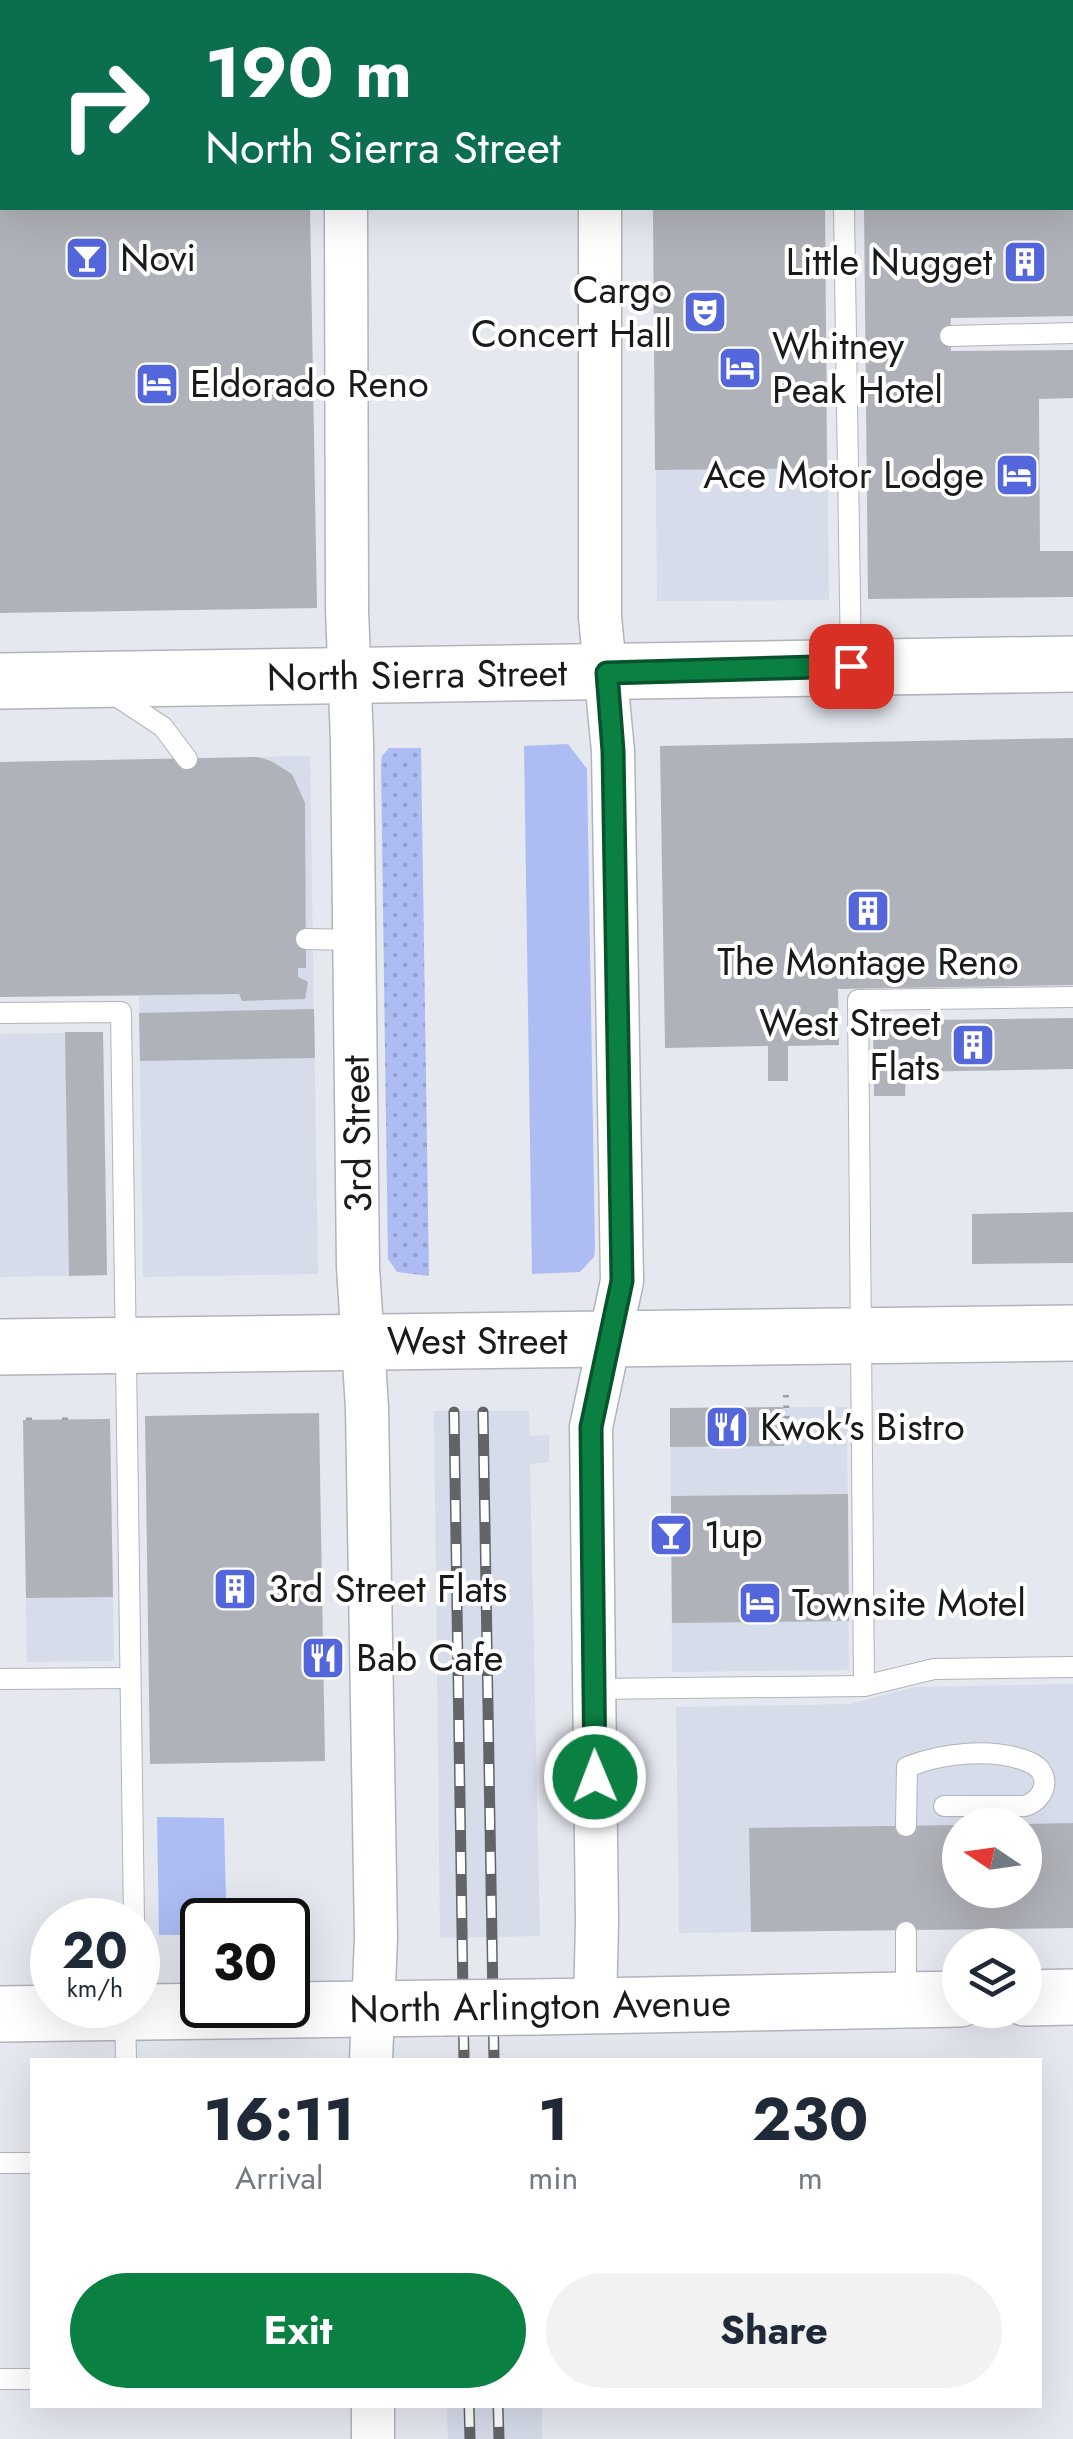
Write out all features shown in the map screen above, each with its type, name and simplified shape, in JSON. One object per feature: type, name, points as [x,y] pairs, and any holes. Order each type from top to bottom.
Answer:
[{"type":"main road","name":"North Sierra Street","points":[[0,681],[1073,664]]},
{"type":"main road","name":"West Street","points":[[0,1347],[1073,1332]]},
{"type":"main road","points":[[1042,1998],[1073,1997]]},
{"type":"main road","name":"North Arlington Avenue","points":[[160,2027],[372,2035],[442,2008],[942,1999]]},
{"type":"main road","name":"North Arlington Avenue","points":[[0,2014],[30,2017]]},
{"type":"street","name":"3rd Street","points":[[346,210],[347,590],[358,1267],[364,1342],[376,1936],[372,2035]]},
{"type":"street","points":[[595,2007],[591,1427],[622,1281],[613,751],[600,617],[600,210]]},
{"type":"street","points":[[372,2408],[373,2439]]},
{"type":"lane","points":[[844,210],[856,337],[851,666]]},
{"type":"lane","points":[[950,336],[1073,333]]},
{"type":"lane","points":[[92,680],[163,728],[186,759]]},
{"type":"lane","points":[[306,940],[354,940]]},
{"type":"lane","points":[[864,1686],[858,1000],[1073,998]]},
{"type":"lane","points":[[0,1013],[121,1012],[134,1898]]},
{"type":"lane","points":[[594,1689],[864,1686],[934,1669],[1073,1667]]},
{"type":"lane","points":[[0,1680],[130,1678]]},
{"type":"lane","points":[[906,1826],[907,1768],[926,1760],[959,1754],[996,1755],[1027,1761],[1040,1768],[1046,1781],[1043,1795],[1036,1803],[1025,1806],[944,1806]]},
{"type":"lane","points":[[906,1932],[906,2000]]},
{"type":"lane","points":[[0,2163],[30,2163]]},
{"type":"lane","points":[[0,2380],[30,2380]]},
{"type":"path","points":[[786,1395],[787,1444]]},
{"type":"shaded area","name":"Whitney Peak Hotel","points":[[653,210],[825,210],[829,600],[657,601]]},
{"type":"shaded area","points":[[568,744],[587,769],[595,1248],[594,1257],[580,1272],[532,1274],[524,746]]},
{"type":"shaded area","points":[[389,748],[421,748],[429,1276],[397,1272],[388,1259],[381,765]]},
{"type":"shaded area","points":[[310,756],[318,1274],[143,1277],[139,996],[0,997],[0,762]]},
{"type":"shaded area","points":[[103,1032],[107,1275],[0,1277],[0,1034]]},
{"type":"shaded area","points":[[847,1407],[849,1670],[672,1672],[670,1408]]},
{"type":"shaded area","points":[[434,1411],[529,1411],[530,1436],[549,1435],[549,1462],[530,1464],[540,1936],[440,1938]]},
{"type":"shaded area","points":[[110,1419],[114,1661],[27,1662],[23,1420]]},
{"type":"shaded area","points":[[1073,1684],[1073,1928],[679,1933],[676,1707],[850,1704],[914,1687]]},
{"type":"shaded area","points":[[157,1817],[224,1818],[226,1898],[180,1898],[180,1935],[160,1935]]},
{"type":"shaded area","points":[[447,2408],[542,2408],[542,2439],[448,2439]]},
{"type":"building","name":"Eldorado Reno","points":[[0,210],[310,210],[317,608],[0,613]]},
{"type":"building","name":"Whitney Peak Hotel","points":[[653,210],[825,210],[827,468],[655,470]]},
{"type":"building","points":[[864,210],[1073,210],[1073,316],[951,318],[950,336],[951,351],[1073,350],[1073,398],[1039,399],[1040,551],[1073,551],[1073,597],[868,599]]},
{"type":"building","name":"The Montage Reno","points":[[1073,738],[1073,985],[838,989],[839,1045],[788,1046],[788,1081],[768,1081],[768,1046],[665,1048],[660,746]]},
{"type":"building","points":[[258,757],[292,774],[305,803],[306,968],[298,968],[298,977],[308,982],[305,999],[242,1001],[239,994],[0,997],[0,762]]},
{"type":"building","points":[[314,1009],[315,1058],[140,1061],[139,1013]]},
{"type":"building","name":"West Street Flats","points":[[1073,1018],[1073,1069],[906,1072],[905,1096],[874,1096],[873,1021]]},
{"type":"building","points":[[65,1032],[103,1032],[107,1275],[69,1276]]},
{"type":"building","points":[[1073,1212],[1073,1263],[972,1264],[972,1214]]},
{"type":"building","name":"Kwok's Bistro","points":[[783,1407],[784,1446],[670,1447],[670,1408]]},
{"type":"building","name":"3rd Street Flats","points":[[319,1413],[325,1761],[150,1764],[145,1416]]},
{"type":"building","points":[[110,1419],[113,1597],[26,1598],[23,1420]]},
{"type":"building","points":[[848,1494],[849,1621],[672,1623],[671,1496]]},
{"type":"building","points":[[1073,1823],[1073,1928],[751,1932],[749,1828],[942,1825],[942,1908],[1042,1908],[1042,1824]]},
{"type":"railway","points":[[454,1412],[464,2058]]},
{"type":"railway","points":[[483,1412],[494,2058]]},
{"type":"railway","points":[[469,2408],[470,2439]]},
{"type":"railway","points":[[498,2408],[499,2439]]},
{"type":"place","name":"Novi","points":[[87,258]]},
{"type":"place","name":"Little Nugget","points":[[1025,262]]},
{"type":"place","name":"Cargo Concert Hall","points":[[705,312]]},
{"type":"place","name":"Whitney Peak Hotel","points":[[740,368]]},
{"type":"place","name":"Eldorado Reno","points":[[157,384]]},
{"type":"place","name":"Ace Motor Lodge","points":[[1017,475]]},
{"type":"place","name":"The Montage Reno","points":[[868,911]]},
{"type":"place","name":"West Street Flats","points":[[973,1045]]},
{"type":"place","name":"Kwok's Bistro","points":[[727,1427]]},
{"type":"place","name":"1up","points":[[671,1535]]},
{"type":"place","name":"3rd Street Flats","points":[[235,1589]]},
{"type":"place","name":"Townsite Motel","points":[[760,1603]]},
{"type":"place","name":"Bab Cafe","points":[[323,1658]]},
{"type":"route","points":[[595,1777],[591,1427],[622,1281],[613,751],[607,673],[851,666]]}]
